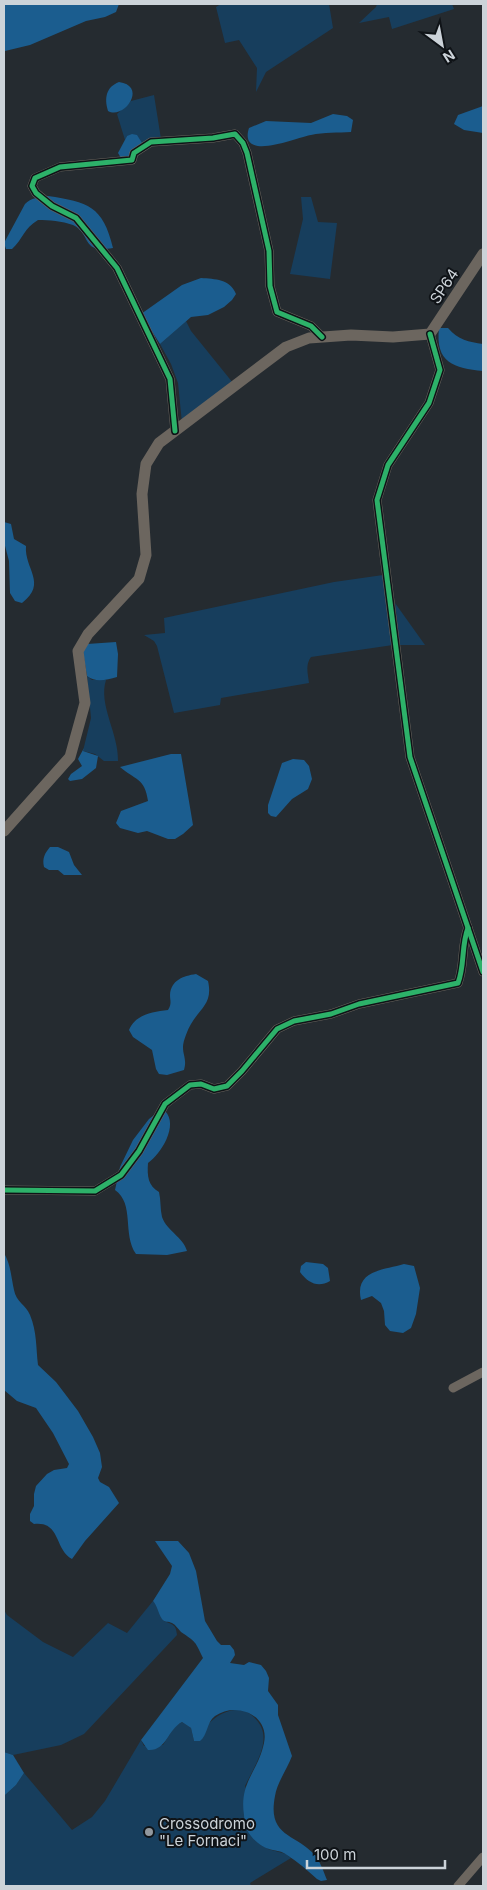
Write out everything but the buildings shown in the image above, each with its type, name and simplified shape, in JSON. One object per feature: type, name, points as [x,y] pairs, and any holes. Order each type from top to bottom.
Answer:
[{"type":"street","points":[[175,431],[170,378],[117,268],[76,218],[52,206],[36,193],[32,186],[35,178],[60,167],[132,160],[134,153],[151,142],[213,138],[235,134],[243,143],[247,153],[269,251],[270,286],[277,312],[311,326],[322,337]]},
{"type":"street","name":"SP64","points":[[430,334],[483,254]]},
{"type":"street","points":[[4,832],[70,757],[85,703],[78,652],[88,634],[139,579],[146,555],[142,494],[146,464],[159,443],[286,348],[309,338],[351,335],[394,337],[430,334],[440,370],[429,403],[388,464],[377,500],[410,757],[483,972]]},
{"type":"street","points":[[4,1190],[95,1191],[121,1175],[139,1151],[165,1104],[190,1085],[201,1084],[214,1090],[227,1086],[277,1029],[294,1021],[331,1014],[359,1004],[458,983],[463,971],[463,941],[468,928]]},
{"type":"street","points":[[474,945],[483,939]]},
{"type":"street","points":[[453,1388],[483,1372]]},
{"type":"street","points":[[458,1886],[483,1857]]},
{"type":"shaded area","points":[[4,4],[119,4],[116,12],[105,17],[86,21],[30,45],[5,51]]},
{"type":"shaded area","points":[[221,4],[329,4],[333,28],[266,72],[256,92],[257,68],[239,40],[225,43],[216,7]]},
{"type":"shaded area","points":[[377,4],[452,4],[454,9],[392,29],[389,17],[359,23]]},
{"type":"shaded area","points":[[119,82],[128,85],[132,89],[132,95],[126,107],[114,113],[108,111],[106,97],[111,87]]},
{"type":"shaded area","points":[[154,95],[161,139],[138,148],[127,136],[125,140],[117,114],[131,101]]},
{"type":"shaded area","points":[[483,106],[483,133],[464,130],[454,124],[458,115]]},
{"type":"shaded area","points":[[333,114],[347,116],[353,120],[351,132],[316,134],[283,143],[260,146],[252,144],[248,138],[249,128],[266,121],[311,123]]},
{"type":"shaded area","points":[[137,135],[142,143],[130,158],[121,158],[118,153],[127,136]]},
{"type":"shaded area","points":[[48,196],[74,201],[92,208],[104,223],[113,248],[103,249],[91,246],[83,233],[73,225],[56,221],[38,220],[30,226],[12,249],[6,249],[4,243],[25,204],[38,197]]},
{"type":"shaded area","points":[[301,197],[311,197],[318,222],[337,223],[330,279],[290,274],[303,219]]},
{"type":"shaded area","points":[[201,278],[226,283],[230,285],[236,294],[224,307],[208,315],[191,317],[160,344],[141,314],[182,285]]},
{"type":"shaded area","points":[[186,321],[191,331],[233,383],[182,423],[178,383],[171,364],[160,344]]},
{"type":"shaded area","points":[[439,328],[448,328],[464,340],[483,344],[483,371],[463,368],[449,362],[440,349]]},
{"type":"shaded area","points":[[4,522],[11,524],[14,539],[26,546],[26,554],[33,576],[33,589],[30,596],[22,603],[15,601],[10,593],[9,561],[4,542]]},
{"type":"shaded area","points":[[383,575],[393,645],[311,657],[307,666],[309,683],[221,698],[220,705],[174,713],[157,646],[154,641],[144,635],[165,633],[164,618],[334,582]]},
{"type":"shaded area","points":[[395,603],[425,645],[400,645]]},
{"type":"shaded area","points":[[116,642],[118,654],[117,677],[98,680],[87,676],[83,652],[87,644]]},
{"type":"shaded area","points":[[87,676],[92,680],[106,680],[105,699],[118,761],[104,761],[95,754],[83,751],[91,718]]},
{"type":"shaded area","points":[[84,748],[83,751],[98,756],[96,768],[82,779],[70,781],[68,779],[71,774],[82,766],[78,759]]},
{"type":"shaded area","points":[[171,754],[181,754],[193,825],[175,839],[168,839],[147,831],[138,833],[120,828],[116,823],[121,811],[148,801],[147,793],[142,784],[120,767]]},
{"type":"shaded area","points":[[293,759],[304,760],[309,766],[312,779],[308,789],[292,799],[276,817],[271,816],[268,813],[268,805],[282,763]]},
{"type":"shaded area","points":[[50,847],[58,847],[69,852],[74,865],[82,875],[64,875],[58,870],[49,870],[44,867],[44,856]]},
{"type":"shaded area","points":[[196,974],[208,981],[209,995],[185,1038],[183,1047],[184,1070],[167,1075],[159,1074],[152,1050],[133,1037],[129,1030],[140,1017],[168,1010],[171,990],[175,982]]},
{"type":"shaded area","points":[[165,1111],[169,1117],[170,1124],[167,1139],[158,1153],[148,1163],[148,1176],[152,1187],[159,1192],[161,1214],[164,1222],[182,1242],[187,1251],[167,1255],[136,1254],[130,1238],[125,1203],[115,1190],[120,1167],[133,1140],[149,1119],[158,1112]]},
{"type":"shaded area","points":[[4,1253],[15,1294],[32,1321],[38,1365],[56,1382],[78,1411],[100,1453],[102,1467],[98,1478],[100,1482],[109,1487],[119,1503],[85,1541],[72,1559],[66,1555],[49,1527],[43,1524],[34,1524],[30,1521],[36,1486],[47,1474],[54,1470],[67,1468],[69,1464],[53,1433],[36,1408],[17,1401],[4,1390]]},
{"type":"shaded area","points":[[306,1262],[323,1264],[328,1268],[330,1281],[317,1284],[306,1279],[300,1272],[301,1266]]},
{"type":"shaded area","points":[[404,1264],[414,1266],[420,1288],[416,1314],[411,1328],[403,1333],[390,1331],[385,1325],[384,1311],[381,1303],[372,1296],[361,1300],[360,1290],[366,1277],[372,1273]]},
{"type":"shaded area","points":[[155,1541],[178,1541],[189,1553],[196,1571],[205,1621],[221,1645],[230,1645],[234,1650],[235,1655],[230,1663],[244,1665],[249,1662],[261,1665],[266,1671],[269,1678],[268,1691],[278,1705],[278,1715],[292,1756],[276,1791],[275,1819],[284,1833],[315,1855],[327,1880],[321,1881],[317,1879],[299,1863],[285,1854],[262,1846],[253,1839],[247,1830],[244,1819],[244,1794],[264,1743],[262,1725],[257,1718],[250,1713],[232,1710],[215,1716],[200,1741],[194,1741],[191,1728],[182,1722],[159,1747],[148,1750],[141,1740],[203,1658],[192,1640],[171,1622],[162,1619],[153,1601],[170,1574],[172,1566]]},
{"type":"shaded area","points":[[153,1601],[164,1621],[175,1627],[177,1635],[84,1734],[61,1745],[13,1755],[4,1752],[4,1610],[7,1615],[43,1642],[73,1657],[108,1623],[127,1633]]},
{"type":"shaded area","points":[[242,1709],[254,1717],[260,1725],[263,1735],[260,1754],[245,1786],[268,1849],[286,1854],[291,1858],[250,1883],[251,1886],[4,1886],[4,1796],[16,1785],[24,1773],[72,1830],[92,1817],[105,1801],[141,1740],[144,1746],[163,1745],[175,1726],[182,1722],[191,1728],[194,1741],[209,1723],[220,1715]]},
{"type":"shaded area","points":[[4,1752],[13,1755],[24,1773],[16,1785],[4,1796]]},
{"type":"cycle path","points":[[175,431],[170,379],[117,268],[76,218],[52,206],[36,193],[32,186],[35,178],[60,167],[132,160],[134,153],[151,142],[213,138],[235,134],[243,143],[247,153],[269,251],[270,286],[277,312],[311,326],[322,337]]},
{"type":"cycle path","points":[[430,334],[440,370],[429,403],[388,465],[377,500],[410,757],[483,972]]},
{"type":"cycle path","points":[[4,1190],[95,1191],[121,1175],[139,1151],[165,1104],[190,1085],[201,1084],[214,1089],[227,1086],[277,1029],[294,1021],[331,1014],[359,1004],[458,983],[468,928]]},
{"type":"place","name":"Crossodromo \"Le Fornaci\"","points":[[149,1832]]}]
